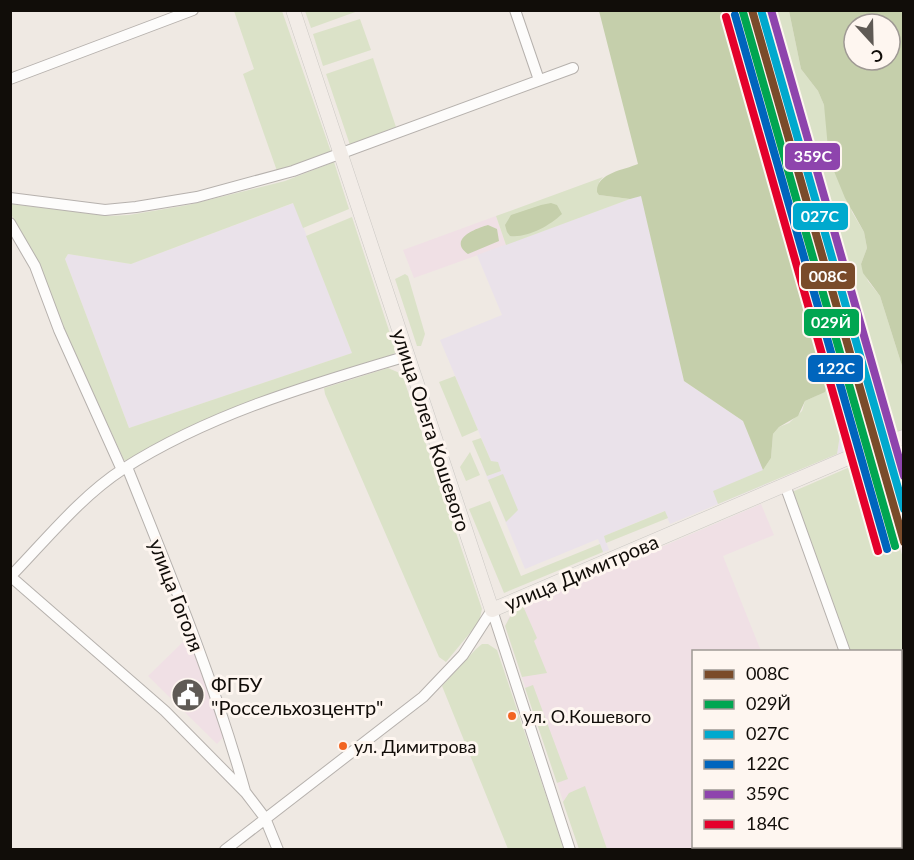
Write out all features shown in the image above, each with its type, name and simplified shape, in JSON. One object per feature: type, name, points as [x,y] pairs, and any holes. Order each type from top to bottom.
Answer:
[{"type":"main road","name":"улица Олега Кошевого","points":[[293,10],[492,610]]},
{"type":"main road","name":"улица Димитрова","points":[[492,610],[876,446],[903,437]]},
{"type":"street","points":[[10,79],[193,10]]},
{"type":"street","points":[[515,10],[539,80]]},
{"type":"street","points":[[10,198],[89,209],[118,209],[197,196],[293,171],[573,68]]},
{"type":"street","name":"улица Гоголя","points":[[10,223],[35,266],[63,340],[124,468],[192,629],[231,740],[246,793]]},
{"type":"street","points":[[11,577],[74,510],[124,468],[231,414],[319,382],[407,356]]},
{"type":"street","points":[[785,485],[845,650]]},
{"type":"street","name":"улица Гоголя","points":[[11,577],[165,711],[246,793],[265,818],[278,849]]},
{"type":"street","name":"улица Димитрова","points":[[225,849],[432,689],[463,655],[492,610]]},
{"type":"street","name":"улица Олега Кошевого","points":[[492,610],[570,849]]},
{"type":"shaded area","points":[[641,195],[684,381],[743,421],[769,483],[670,524],[664,511],[604,536],[609,550],[603,552],[598,539],[525,569],[482,465],[491,461],[440,340],[502,315],[477,255]]},
{"type":"shaded area","points":[[294,203],[352,353],[129,428],[65,259],[68,254],[131,264]]},
{"type":"shaded area","points":[[496,216],[506,245],[414,278],[403,250]]},
{"type":"shaded area","points":[[865,420],[871,441],[837,454],[841,428]]},
{"type":"shaded area","points":[[761,504],[774,535],[723,556],[761,650],[692,650],[692,848],[841,849],[579,849],[505,626],[513,611]]},
{"type":"shaded area","points":[[190,635],[226,734],[217,744],[148,676]]},
{"type":"green space","points":[[305,10],[358,11],[311,28]]},
{"type":"green space","points":[[234,11],[282,11],[331,152],[277,171],[243,74],[254,69]]},
{"type":"green space","points":[[599,11],[731,11],[773,146],[826,363],[828,382],[825,392],[805,401],[798,416],[779,427],[773,434],[771,458],[763,470],[743,421],[684,381],[641,196],[630,199],[599,195],[597,192],[601,180],[606,176],[638,164]]},
{"type":"green space","points":[[731,11],[749,11],[865,420],[841,428],[837,454],[718,504],[713,491],[763,470],[771,458],[773,434],[802,411],[805,401],[818,395],[826,363],[773,146]]},
{"type":"green space","points":[[765,11],[789,11],[801,69],[818,91],[824,105],[852,212],[864,232],[867,248],[861,264],[868,281],[880,296],[903,369],[903,430],[886,436]]},
{"type":"green space","points":[[789,11],[903,11],[903,369],[880,296],[863,273],[861,264],[867,248],[864,232],[845,198],[829,159],[824,105],[818,91],[801,69]]},
{"type":"green space","points":[[360,19],[371,50],[323,66],[313,34]]},
{"type":"green space","points":[[373,58],[396,127],[350,145],[326,74]]},
{"type":"green space","points":[[334,162],[349,209],[303,228],[293,203],[131,264],[68,254],[65,259],[129,428],[352,353],[306,236],[352,217],[396,352],[390,356],[286,389],[129,461],[124,460],[58,316],[39,263],[11,214],[11,204],[109,216],[129,215],[188,205],[285,181]]},
{"type":"green space","points":[[603,177],[599,182],[599,195],[630,199],[506,245],[496,216]]},
{"type":"green space","points":[[551,203],[557,205],[562,214],[551,223],[524,235],[510,236],[507,232],[505,225],[511,215]]},
{"type":"green space","points":[[488,225],[497,229],[499,241],[468,254],[462,249],[462,239],[466,235]]},
{"type":"green space","points":[[405,274],[408,276],[425,334],[421,346],[417,346],[395,279]]},
{"type":"green space","points":[[388,368],[402,374],[482,609],[479,622],[446,662],[439,657],[325,394],[324,388]]},
{"type":"green space","points":[[455,376],[478,430],[462,437],[439,382]]},
{"type":"green space","points":[[481,438],[491,461],[498,462],[501,471],[487,476],[472,441]]},
{"type":"green space","points":[[904,446],[903,496],[890,449]]},
{"type":"green space","points":[[470,452],[480,475],[466,481],[460,467]]},
{"type":"green space","points":[[873,457],[903,558],[903,802],[902,650],[849,650],[792,492]]},
{"type":"green space","points":[[503,474],[518,510],[506,522],[488,480]]},
{"type":"green space","points":[[490,501],[521,576],[600,544],[603,552],[504,593],[469,509]]},
{"type":"green space","points":[[665,511],[668,518],[606,543],[604,536]]},
{"type":"green space","points":[[523,606],[537,638],[534,641],[547,673],[522,677],[505,626],[513,611]]},
{"type":"green space","points":[[482,644],[488,644],[497,650],[564,849],[508,849],[442,686]]},
{"type":"green space","points":[[533,685],[568,779],[557,783],[525,688]]},
{"type":"green space","points":[[585,786],[607,849],[579,849],[563,802],[569,793]]},
{"type":"transit line","name":"008С","points":[[752,10],[904,542]]},
{"type":"transit line","name":"027С","points":[[761,10],[904,509]]},
{"type":"transit line","name":"359С","points":[[771,10],[904,476]]},
{"type":"transit line","name":"029Й","points":[[743,12],[895,546]]},
{"type":"transit line","name":"122С","points":[[735,15],[887,549]]},
{"type":"transit line","name":"184С","points":[[726,17],[878,551]]},
{"type":"place","name":"ФГБУ \"Россельхозцентр\"","points":[[188,695]]},
{"type":"place","name":"ул. О.Кошевого","points":[[512,716]]},
{"type":"place","name":"ул. Димитрова","points":[[343,746]]}]
